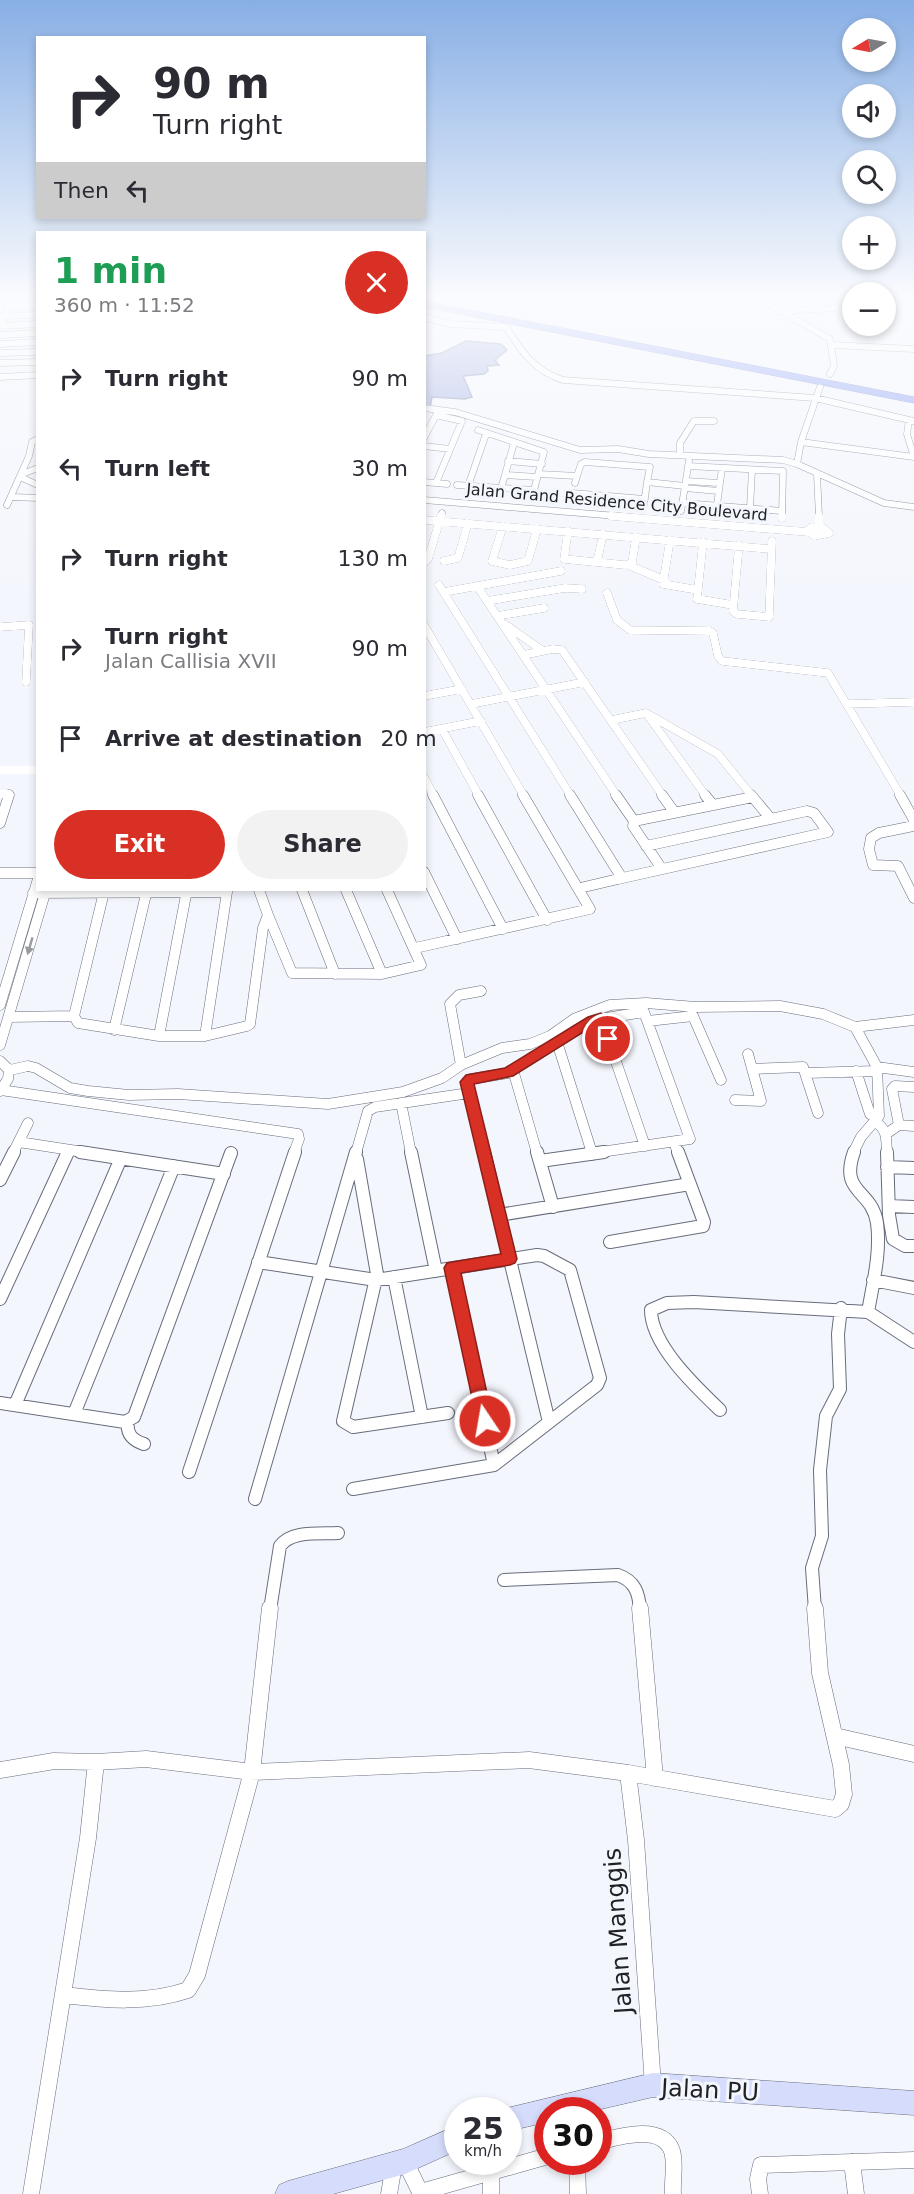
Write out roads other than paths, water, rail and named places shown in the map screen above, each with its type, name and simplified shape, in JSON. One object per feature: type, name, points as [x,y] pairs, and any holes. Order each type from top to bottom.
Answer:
[{"type":"street","points":[[797,464],[801,442],[814,400]]},
{"type":"street","points":[[801,442],[914,457],[907,434],[912,420],[826,400]]},
{"type":"street","points":[[426,408],[455,412],[580,450],[618,449],[643,453],[771,459],[797,464],[884,503],[914,507]]},
{"type":"street","points":[[426,434],[436,415],[462,421],[436,483]]},
{"type":"street","points":[[680,455],[680,443],[694,422],[714,421]]},
{"type":"street","points":[[457,485],[532,491],[538,476],[544,452],[478,430]]},
{"type":"street","points":[[468,486],[486,434]]},
{"type":"street","points":[[8,505],[29,456],[32,442],[36,440]]},
{"type":"street","points":[[501,489],[514,443]]},
{"type":"street","points":[[426,446],[450,448]]},
{"type":"street","points":[[29,456],[36,454]]},
{"type":"street","points":[[650,457],[650,467],[644,502],[609,496],[571,496],[580,464],[585,462],[650,467]]},
{"type":"street","points":[[508,461],[542,464]]},
{"type":"street","points":[[689,463],[722,468],[783,471],[782,514],[750,508],[682,507],[689,463]]},
{"type":"street","points":[[717,506],[722,468]]},
{"type":"street","points":[[21,475],[36,469]]},
{"type":"street","points":[[750,508],[752,470]]},
{"type":"street","points":[[817,474],[819,527]]},
{"type":"street","points":[[21,475],[36,483]]},
{"type":"street","points":[[506,475],[577,476]]},
{"type":"street","points":[[426,482],[447,484]]},
{"type":"street","points":[[647,482],[719,487]]},
{"type":"street","points":[[13,496],[36,498]]},
{"type":"street","points":[[604,515],[609,496]]},
{"type":"street","name":"Jalan Grand Residence City Boulevard","points":[[426,500],[808,532],[817,536],[827,535],[828,531],[819,527],[809,528],[808,532]]},
{"type":"street","points":[[588,533],[592,514]]},
{"type":"street","points":[[426,560],[441,517]]},
{"type":"street","points":[[426,520],[441,517],[468,524],[739,545],[771,545],[770,616],[737,614],[733,611],[739,545]]},
{"type":"street","points":[[444,561],[458,558],[468,524]]},
{"type":"street","points":[[503,526],[492,561],[496,564],[520,564],[528,561],[537,529]]},
{"type":"street","points":[[568,531],[563,559],[628,565],[664,580]]},
{"type":"street","points":[[597,562],[603,534]]},
{"type":"street","points":[[628,565],[633,561],[636,537]]},
{"type":"street","points":[[426,538],[434,541]]},
{"type":"street","points":[[670,540],[663,584],[698,590]]},
{"type":"street","points":[[703,542],[697,599],[733,605]]},
{"type":"street","points":[[561,571],[477,586],[441,588],[620,875],[618,879]]},
{"type":"street","points":[[477,586],[634,821],[633,826],[662,869]]},
{"type":"street","points":[[487,601],[565,588],[582,589]]},
{"type":"street","points":[[607,593],[618,624],[623,628],[710,631],[713,633],[718,656],[722,661],[828,673],[885,766],[914,820]]},
{"type":"street","points":[[498,618],[544,608]]},
{"type":"street","points":[[498,618],[543,651]]},
{"type":"street","points":[[0,627],[29,624],[26,682]]},
{"type":"street","points":[[415,948],[590,909],[580,888],[426,628]]},
{"type":"street","points":[[523,655],[562,650],[675,813]]},
{"type":"street","points":[[471,704],[585,682]]},
{"type":"street","points":[[426,696],[462,689]]},
{"type":"street","points":[[847,704],[914,702]]},
{"type":"street","points":[[612,720],[646,713],[713,750],[771,819]]},
{"type":"street","points":[[646,713],[713,805]]},
{"type":"street","points":[[426,732],[481,721]]},
{"type":"street","points":[[442,729],[547,920]]},
{"type":"street","points":[[0,770],[36,770]]},
{"type":"street","points":[[426,781],[503,929]]},
{"type":"street","points":[[0,794],[9,794],[0,823]]},
{"type":"street","points":[[634,821],[753,797]]},
{"type":"street","points":[[580,888],[828,832],[810,811],[646,846]]},
{"type":"street","points":[[914,826],[879,833],[871,838],[869,849],[874,866],[898,866],[914,898]]},
{"type":"street","points":[[0,873],[36,873]]},
{"type":"street","points":[[426,876],[457,939]]},
{"type":"street","points":[[0,1005],[36,885]]},
{"type":"street","points":[[33,893],[45,891],[187,891],[159,1036]]},
{"type":"street","points":[[0,1045],[45,891]]},
{"type":"street","points":[[114,1029],[147,891]]},
{"type":"street","points":[[205,1036],[227,891]]},
{"type":"street","points":[[259,891],[291,972],[335,974],[382,974],[421,965],[387,891]]},
{"type":"street","points":[[302,891],[335,974]]},
{"type":"street","points":[[346,891],[382,974]]},
{"type":"street","points":[[104,892],[74,1016],[78,1023],[159,1036],[205,1036],[250,1024],[263,928],[268,915]]},
{"type":"street","points":[[461,1065],[450,1004],[452,999],[459,994],[481,991]]},
{"type":"street","points":[[10,1070],[28,1066],[36,1068],[70,1088],[88,1091],[129,1095],[178,1094],[328,1104],[404,1092],[442,1078],[461,1065],[502,1048],[530,1044],[550,1036],[573,1019],[592,1010],[620,1003],[696,1007],[780,1006],[823,1014],[855,1027],[914,1020]]},
{"type":"street","points":[[540,1161],[688,1140],[691,1137],[646,1014],[641,1011],[593,1020],[508,1073],[468,1080],[549,1422]]},
{"type":"street","points":[[9,1017],[74,1016]]},
{"type":"street","points":[[648,1021],[693,1016],[721,1080]]},
{"type":"street","points":[[601,1018],[645,1146]]},
{"type":"street","points":[[855,1027],[877,1069],[879,1116],[873,1118],[860,1138],[849,1171],[851,1183],[875,1212],[877,1224],[868,1312]]},
{"type":"street","points":[[557,1042],[592,1154]]},
{"type":"street","points":[[735,1100],[761,1101],[748,1054]]},
{"type":"street","points":[[0,1061],[5,1063],[10,1070],[9,1080],[0,1090]]},
{"type":"street","points":[[752,1069],[803,1067],[818,1113]]},
{"type":"street","points":[[806,1073],[877,1069],[914,1072]]},
{"type":"street","points":[[513,1070],[553,1207]]},
{"type":"street","points":[[856,1071],[873,1118],[886,1134],[893,1239],[899,1244],[914,1246]]},
{"type":"street","points":[[899,1125],[892,1089],[894,1086],[914,1087]]},
{"type":"street","points":[[0,1090],[297,1133],[299,1139],[189,1472]]},
{"type":"street","points":[[255,1499],[357,1156],[368,1111],[375,1107],[470,1093]]},
{"type":"street","points":[[401,1103],[436,1270]]},
{"type":"street","points":[[0,1180],[28,1123]]},
{"type":"street","points":[[886,1134],[899,1125],[914,1126]]},
{"type":"street","points":[[19,1142],[224,1174]]},
{"type":"street","points":[[610,1242],[703,1226],[704,1222],[674,1142]]},
{"type":"street","points":[[0,1299],[69,1150]]},
{"type":"street","points":[[0,1402],[128,1421],[134,1417],[231,1153]]},
{"type":"street","points":[[357,1156],[377,1265],[376,1280],[343,1421],[353,1427],[448,1413]]},
{"type":"street","points":[[15,1405],[120,1158]]},
{"type":"street","points":[[74,1414],[174,1166]]},
{"type":"street","points":[[887,1167],[914,1168]]},
{"type":"street","points":[[499,1215],[690,1184]]},
{"type":"street","points":[[889,1206],[914,1207]]},
{"type":"street","points":[[258,1262],[376,1280],[510,1259],[544,1256],[570,1270],[600,1378],[597,1385],[494,1465],[353,1489]]},
{"type":"street","points":[[452,1268],[494,1465]]},
{"type":"street","points":[[394,1277],[422,1418]]},
{"type":"street","points":[[873,1280],[914,1288]]},
{"type":"street","points":[[720,1410],[701,1394],[678,1364],[652,1326],[649,1316],[651,1310],[668,1303],[694,1302],[841,1308],[868,1312],[914,1342]]},
{"type":"street","points":[[0,1770],[54,1761],[96,1762],[146,1759],[252,1772],[529,1760],[628,1773],[835,1809],[841,1804],[844,1794],[835,1736],[820,1673],[812,1568],[822,1536],[820,1470],[826,1416],[840,1389],[838,1334],[841,1308]]},
{"type":"street","points":[[128,1421],[126,1429],[132,1439],[144,1444]]},
{"type":"street","points":[[63,1995],[112,2001],[171,1997],[188,1990],[196,1975],[252,1772],[272,1594],[280,1546],[285,1539],[294,1536],[338,1533]]},
{"type":"street","points":[[504,1580],[618,1575],[629,1578],[635,1584],[639,1598],[655,1778]]},
{"type":"street","points":[[835,1736],[914,1754]]},
{"type":"street","points":[[30,2194],[88,1838],[96,1762]]},
{"type":"street","name":"Jalan Manggis","points":[[628,1773],[636,1840],[653,2085]]},
{"type":"street","name":"Jalan PU","points":[[522,2116],[653,2085],[914,2103]]},
{"type":"street","points":[[612,2139],[631,2134],[658,2137],[667,2142],[672,2151],[673,2194]]},
{"type":"street","points":[[288,2194],[400,2163],[444,2143]]},
{"type":"street","points":[[760,2194],[758,2179],[761,2165],[914,2160]]},
{"type":"street","points":[[852,2162],[856,2194]]},
{"type":"street","points":[[400,2163],[421,2193],[487,2175]]},
{"type":"street","points":[[389,2194],[400,2163]]},
{"type":"street","points":[[491,2175],[491,2194]]},
{"type":"street","points":[[578,2175],[578,2194]]},
{"type":"water","points":[[426,400],[431,400],[430,407],[426,406]]}]
